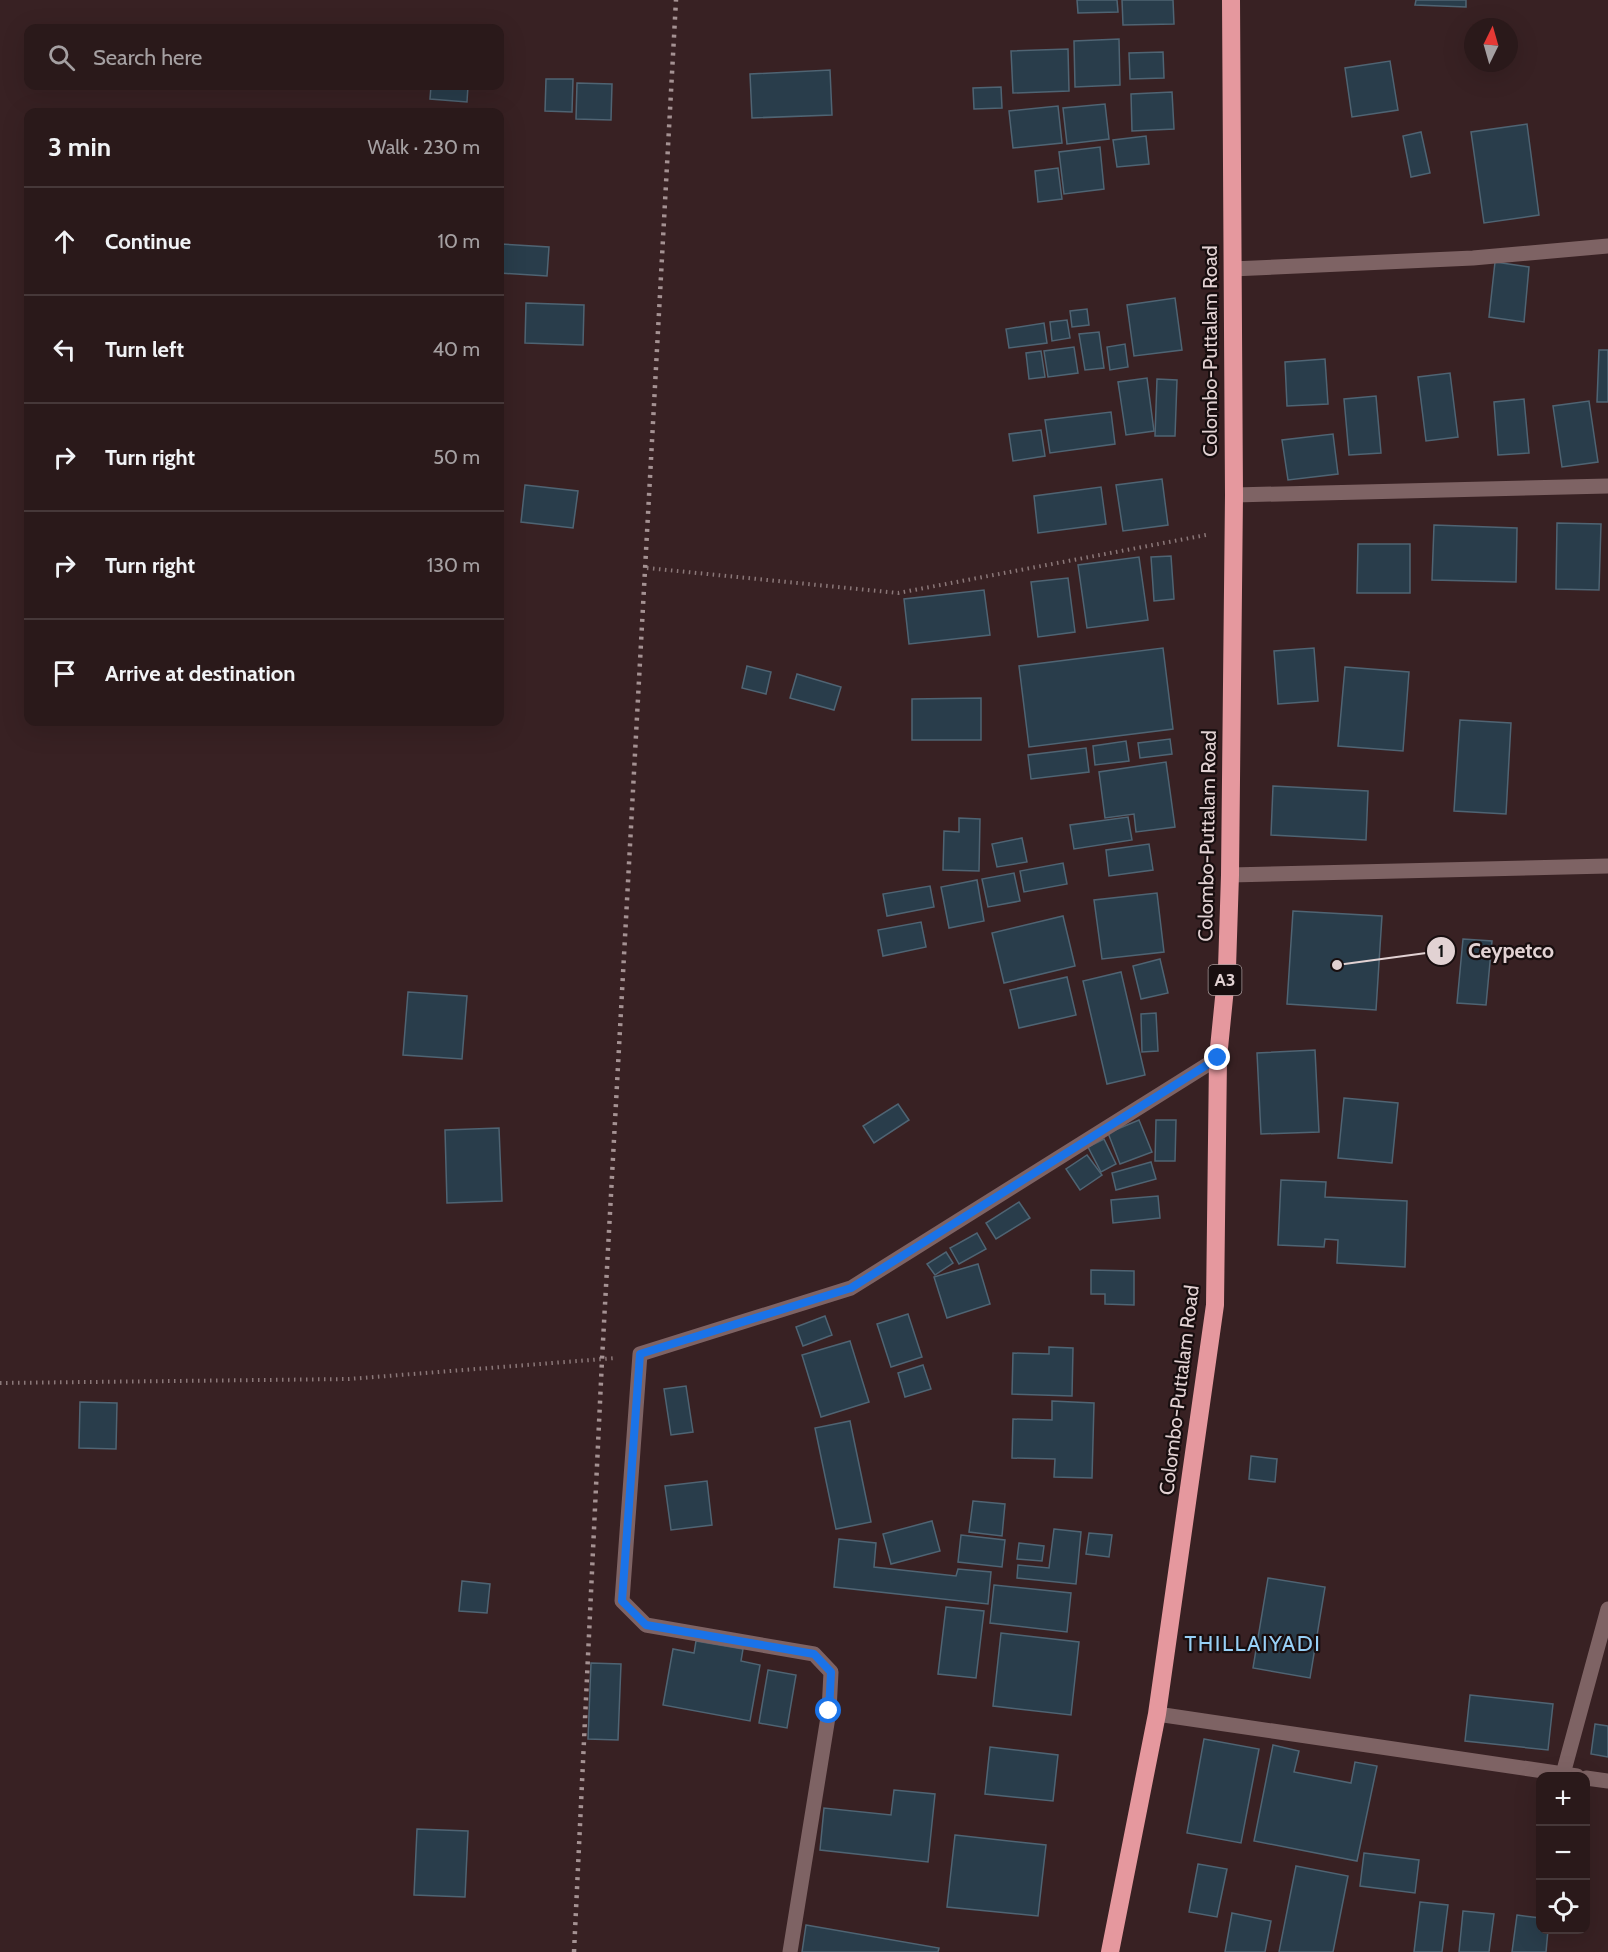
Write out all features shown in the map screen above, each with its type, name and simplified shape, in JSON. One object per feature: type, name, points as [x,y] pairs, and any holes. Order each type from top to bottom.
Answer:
[{"type":"highway","name":"Colombo-Puttalam Road","points":[[1110,1952],[1157,1714],[1215,1305],[1218,1058],[1227,968],[1230,875],[1234,495],[1231,0]]},
{"type":"street","points":[[1232,269],[1473,258],[1608,246]]},
{"type":"street","points":[[1234,495],[1608,486]]},
{"type":"street","points":[[1230,875],[1608,866]]},
{"type":"street","points":[[790,1952],[829,1711],[831,1672],[814,1654],[646,1625],[622,1601],[640,1354],[851,1288],[1218,1058]]},
{"type":"street","points":[[1571,1772],[1608,1609]]},
{"type":"street","points":[[1157,1714],[1550,1772]]},
{"type":"street","points":[[1590,1779],[1608,1781]]},
{"type":"path","points":[[647,568],[898,593],[1233,530]]},
{"type":"path","points":[[0,1383],[349,1379],[640,1354]]},
{"type":"building","points":[[1077,0],[1117,0],[1118,12],[1078,13]]},
{"type":"building","points":[[1122,0],[1173,0],[1174,24],[1123,25]]},
{"type":"building","points":[[1416,0],[1466,0],[1466,7],[1415,5]]},
{"type":"building","points":[[1119,39],[1120,85],[1075,87],[1074,41]]},
{"type":"building","points":[[1068,49],[1069,91],[1013,93],[1011,51]]},
{"type":"building","points":[[1163,52],[1164,78],[1130,79],[1129,53]]},
{"type":"building","points":[[1390,61],[1398,110],[1352,117],[1345,68]]},
{"type":"building","points":[[830,70],[832,115],[752,118],[750,74]]},
{"type":"building","points":[[546,79],[573,79],[572,112],[545,111]]},
{"type":"building","points":[[577,83],[612,84],[611,120],[576,119]]},
{"type":"building","points":[[1001,87],[1002,108],[974,109],[973,88]]},
{"type":"building","points":[[431,90],[468,90],[467,102],[430,99]]},
{"type":"building","points":[[1172,92],[1174,129],[1132,131],[1131,94]]},
{"type":"building","points":[[1105,104],[1109,139],[1067,144],[1063,108]]},
{"type":"building","points":[[1058,106],[1062,143],[1013,148],[1009,111]]},
{"type":"building","points":[[1527,124],[1539,215],[1484,223],[1471,132]]},
{"type":"building","points":[[1421,132],[1430,173],[1411,177],[1403,136]]},
{"type":"building","points":[[1146,136],[1149,164],[1117,167],[1113,140]]},
{"type":"building","points":[[1100,147],[1104,189],[1064,194],[1059,152]]},
{"type":"building","points":[[1058,168],[1062,199],[1038,202],[1035,171]]},
{"type":"building","points":[[504,244],[549,247],[547,276],[504,273]]},
{"type":"building","points":[[1495,262],[1529,267],[1524,322],[1489,317]]},
{"type":"building","points":[[1175,298],[1182,350],[1134,356],[1127,305]]},
{"type":"building","points":[[526,303],[584,305],[583,345],[525,343]]},
{"type":"building","points":[[1087,309],[1089,325],[1072,327],[1070,311]]},
{"type":"building","points":[[1067,320],[1070,338],[1052,341],[1050,322]]},
{"type":"building","points":[[1044,323],[1047,343],[1009,348],[1006,329]]},
{"type":"building","points":[[1099,332],[1104,368],[1085,370],[1079,334]]},
{"type":"building","points":[[1125,344],[1128,367],[1110,370],[1107,347]]},
{"type":"building","points":[[1074,347],[1078,373],[1048,377],[1044,351]]},
{"type":"building","points":[[1599,350],[1608,350],[1608,402],[1597,402]]},
{"type":"building","points":[[1041,351],[1045,377],[1029,379],[1026,353]]},
{"type":"building","points":[[1325,359],[1328,404],[1287,406],[1285,362]]},
{"type":"building","points":[[1450,373],[1458,437],[1426,441],[1418,377]]},
{"type":"building","points":[[1147,378],[1154,431],[1126,435],[1118,382]]},
{"type":"building","points":[[1157,379],[1177,380],[1175,436],[1155,436]]},
{"type":"building","points":[[1376,396],[1381,453],[1349,455],[1344,399]]},
{"type":"building","points":[[1524,399],[1529,453],[1498,455],[1494,402]]},
{"type":"building","points":[[1589,401],[1598,462],[1562,467],[1553,406]]},
{"type":"building","points":[[1111,412],[1115,444],[1050,453],[1045,420]]},
{"type":"building","points":[[1041,430],[1045,456],[1013,461],[1009,434]]},
{"type":"building","points":[[1333,434],[1338,474],[1288,480],[1282,440]]},
{"type":"building","points":[[1162,479],[1168,525],[1123,531],[1116,485]]},
{"type":"building","points":[[525,485],[578,491],[573,528],[521,522]]},
{"type":"building","points":[[1101,487],[1106,524],[1038,533],[1034,496]]},
{"type":"building","points":[[1557,523],[1601,524],[1599,590],[1556,589]]},
{"type":"building","points":[[1434,525],[1517,528],[1516,582],[1432,580]]},
{"type":"building","points":[[1358,544],[1410,544],[1410,593],[1357,593]]},
{"type":"building","points":[[1171,556],[1174,599],[1154,601],[1151,557]]},
{"type":"building","points":[[1139,557],[1148,620],[1087,628],[1078,565]]},
{"type":"building","points":[[1068,578],[1075,632],[1038,637],[1031,582]]},
{"type":"building","points":[[984,590],[990,635],[909,644],[904,599]]},
{"type":"building","points":[[1163,648],[1173,729],[1029,747],[1019,666]]},
{"type":"building","points":[[1314,648],[1318,701],[1278,704],[1274,651]]},
{"type":"building","points":[[747,666],[771,672],[766,694],[742,688]]},
{"type":"building","points":[[1345,667],[1409,672],[1403,751],[1338,746]]},
{"type":"building","points":[[797,674],[841,687],[834,710],[790,698]]},
{"type":"building","points":[[981,698],[981,740],[912,740],[912,699]]},
{"type":"building","points":[[1460,720],[1511,723],[1506,814],[1454,811]]},
{"type":"building","points":[[1170,739],[1172,754],[1140,758],[1138,743]]},
{"type":"building","points":[[1126,741],[1129,761],[1095,765],[1093,746]]},
{"type":"building","points":[[1086,748],[1089,772],[1031,779],[1028,755]]},
{"type":"building","points":[[1166,762],[1175,827],[1136,832],[1134,814],[1105,818],[1099,772]]},
{"type":"building","points":[[1273,786],[1368,791],[1366,840],[1271,835]]},
{"type":"building","points":[[1128,817],[1132,840],[1074,849],[1070,825]]},
{"type":"building","points":[[959,818],[980,819],[979,871],[943,870],[944,831],[959,832]]},
{"type":"building","points":[[1022,838],[1027,862],[997,867],[992,844]]},
{"type":"building","points":[[1149,844],[1153,870],[1109,876],[1106,850]]},
{"type":"building","points":[[1063,863],[1067,884],[1024,892],[1020,871]]},
{"type":"building","points":[[1014,873],[1020,901],[988,907],[982,879]]},
{"type":"building","points":[[977,880],[984,921],[949,928],[941,887]]},
{"type":"building","points":[[930,886],[934,907],[887,916],[883,894]]},
{"type":"building","points":[[1157,893],[1164,952],[1102,959],[1094,900]]},
{"type":"building","points":[[1293,911],[1382,916],[1376,1010],[1287,1004]]},
{"type":"building","points":[[1063,916],[1075,966],[1004,983],[992,933]]},
{"type":"building","points":[[921,922],[926,947],[883,956],[878,930]]},
{"type":"building","points":[[1463,939],[1492,941],[1486,1005],[1457,1003]]},
{"type":"building","points":[[1160,959],[1168,993],[1141,999],[1133,966]]},
{"type":"building","points":[[1121,972],[1145,1075],[1107,1084],[1083,981]]},
{"type":"building","points":[[1067,977],[1076,1015],[1019,1028],[1010,990]]},
{"type":"building","points":[[408,992],[467,996],[462,1059],[403,1055]]},
{"type":"building","points":[[1156,1013],[1158,1051],[1142,1052],[1141,1014]]},
{"type":"building","points":[[1315,1050],[1319,1132],[1261,1134],[1257,1053]]},
{"type":"building","points":[[1344,1098],[1398,1103],[1392,1163],[1338,1158]]},
{"type":"building","points":[[898,1104],[909,1120],[874,1143],[863,1126]]},
{"type":"building","points":[[1139,1120],[1152,1152],[1120,1164],[1108,1133]]},
{"type":"building","points":[[1156,1120],[1176,1120],[1175,1161],[1155,1161]]},
{"type":"building","points":[[499,1128],[502,1201],[447,1203],[445,1130]]},
{"type":"building","points":[[1104,1139],[1116,1164],[1101,1172],[1088,1147]]},
{"type":"building","points":[[1087,1155],[1102,1175],[1080,1190],[1066,1169]]},
{"type":"building","points":[[1151,1162],[1156,1179],[1116,1190],[1112,1173]]},
{"type":"building","points":[[1281,1180],[1326,1182],[1325,1197],[1407,1201],[1405,1267],[1337,1263],[1338,1240],[1325,1239],[1324,1247],[1278,1245]]},
{"type":"building","points":[[1158,1196],[1160,1218],[1113,1223],[1111,1200]]},
{"type":"building","points":[[1019,1202],[1030,1218],[996,1239],[986,1223]]},
{"type":"building","points":[[977,1233],[986,1249],[959,1264],[950,1248]]},
{"type":"building","points":[[946,1252],[953,1263],[935,1275],[927,1264]]},
{"type":"building","points":[[978,1264],[990,1304],[947,1318],[934,1277]]},
{"type":"building","points":[[1091,1270],[1134,1271],[1134,1305],[1105,1304],[1105,1294],[1091,1294]]},
{"type":"building","points":[[908,1314],[922,1357],[891,1367],[877,1324]]},
{"type":"building","points":[[825,1316],[832,1335],[803,1346],[796,1327]]},
{"type":"building","points":[[850,1341],[869,1402],[821,1417],[802,1355]]},
{"type":"building","points":[[1049,1347],[1073,1348],[1072,1396],[1012,1394],[1013,1353],[1049,1354]]},
{"type":"building","points":[[923,1365],[931,1389],[905,1397],[898,1373]]},
{"type":"building","points":[[686,1386],[693,1432],[671,1435],[664,1389]]},
{"type":"building","points":[[1052,1401],[1094,1403],[1092,1478],[1054,1477],[1055,1459],[1012,1458],[1013,1419],[1052,1420]]},
{"type":"building","points":[[80,1402],[117,1403],[116,1449],[79,1448]]},
{"type":"building","points":[[850,1421],[871,1522],[836,1529],[815,1428]]},
{"type":"building","points":[[1251,1456],[1277,1459],[1275,1482],[1249,1479]]},
{"type":"building","points":[[707,1481],[712,1525],[671,1530],[665,1486]]},
{"type":"building","points":[[973,1501],[1005,1504],[1002,1536],[969,1532]]},
{"type":"building","points":[[932,1521],[940,1551],[891,1564],[883,1534]]},
{"type":"building","points":[[1054,1529],[1081,1532],[1076,1584],[1017,1578],[1018,1565],[1049,1568]]},
{"type":"building","points":[[1089,1533],[1112,1535],[1109,1557],[1086,1554]]},
{"type":"building","points":[[961,1535],[1005,1540],[1002,1567],[958,1562]]},
{"type":"building","points":[[839,1539],[876,1543],[874,1567],[956,1576],[958,1569],[991,1572],[988,1604],[834,1587]]},
{"type":"building","points":[[1019,1543],[1044,1546],[1042,1561],[1017,1559]]},
{"type":"building","points":[[1268,1578],[1325,1587],[1310,1678],[1253,1668]]},
{"type":"building","points":[[462,1581],[490,1584],[487,1613],[459,1611]]},
{"type":"building","points":[[994,1585],[1071,1593],[1067,1632],[990,1623]]},
{"type":"building","points":[[946,1607],[984,1611],[976,1678],[938,1674]]},
{"type":"building","points":[[1001,1633],[1079,1642],[1071,1715],[993,1706]]},
{"type":"building","points":[[696,1641],[743,1649],[741,1661],[760,1665],[750,1721],[663,1705],[673,1649],[694,1653]]},
{"type":"building","points":[[591,1663],[621,1664],[618,1740],[588,1739]]},
{"type":"building","points":[[768,1670],[796,1675],[787,1728],[759,1723]]},
{"type":"building","points":[[1470,1695],[1553,1704],[1548,1750],[1465,1741]]},
{"type":"building","points":[[1595,1724],[1608,1726],[1608,1757],[1591,1754]]},
{"type":"building","points":[[1204,1739],[1259,1749],[1241,1843],[1187,1833]]},
{"type":"building","points":[[1273,1745],[1299,1751],[1294,1772],[1351,1783],[1355,1762],[1377,1766],[1357,1861],[1254,1841]]},
{"type":"building","points":[[990,1747],[1058,1755],[1053,1801],[985,1794]]},
{"type":"building","points":[[894,1790],[935,1794],[928,1862],[820,1850],[824,1808],[891,1815]]},
{"type":"building","points":[[417,1829],[468,1831],[465,1897],[414,1895]]},
{"type":"building","points":[[955,1835],[1046,1845],[1038,1916],[947,1907]]},
{"type":"building","points":[[1364,1853],[1419,1860],[1415,1893],[1360,1886]]},
{"type":"building","points":[[1198,1864],[1227,1869],[1217,1917],[1189,1912]]},
{"type":"building","points":[[1296,1866],[1348,1876],[1333,1952],[1279,1952]]},
{"type":"building","points":[[1420,1902],[1448,1905],[1442,1952],[1414,1952]]},
{"type":"building","points":[[1463,1911],[1494,1914],[1489,1952],[1459,1952]]},
{"type":"building","points":[[1232,1913],[1271,1921],[1265,1952],[1225,1952]]},
{"type":"building","points":[[1517,1915],[1536,1917],[1536,1934],[1548,1934],[1546,1952],[1512,1952]]},
{"type":"building","points":[[806,1925],[939,1948],[938,1952],[802,1952]]},
{"type":"railway","points":[[574,1952],[602,1360],[676,0]]},
{"type":"place","name":"Ceypetco","points":[[1337,965]]},
{"type":"district","name":"THILLAIYADI","points":[[1253,1643]]},
{"type":"route","points":[[829,1711],[831,1672],[814,1654],[646,1625],[622,1601],[640,1354],[851,1288],[1218,1058]]}]
